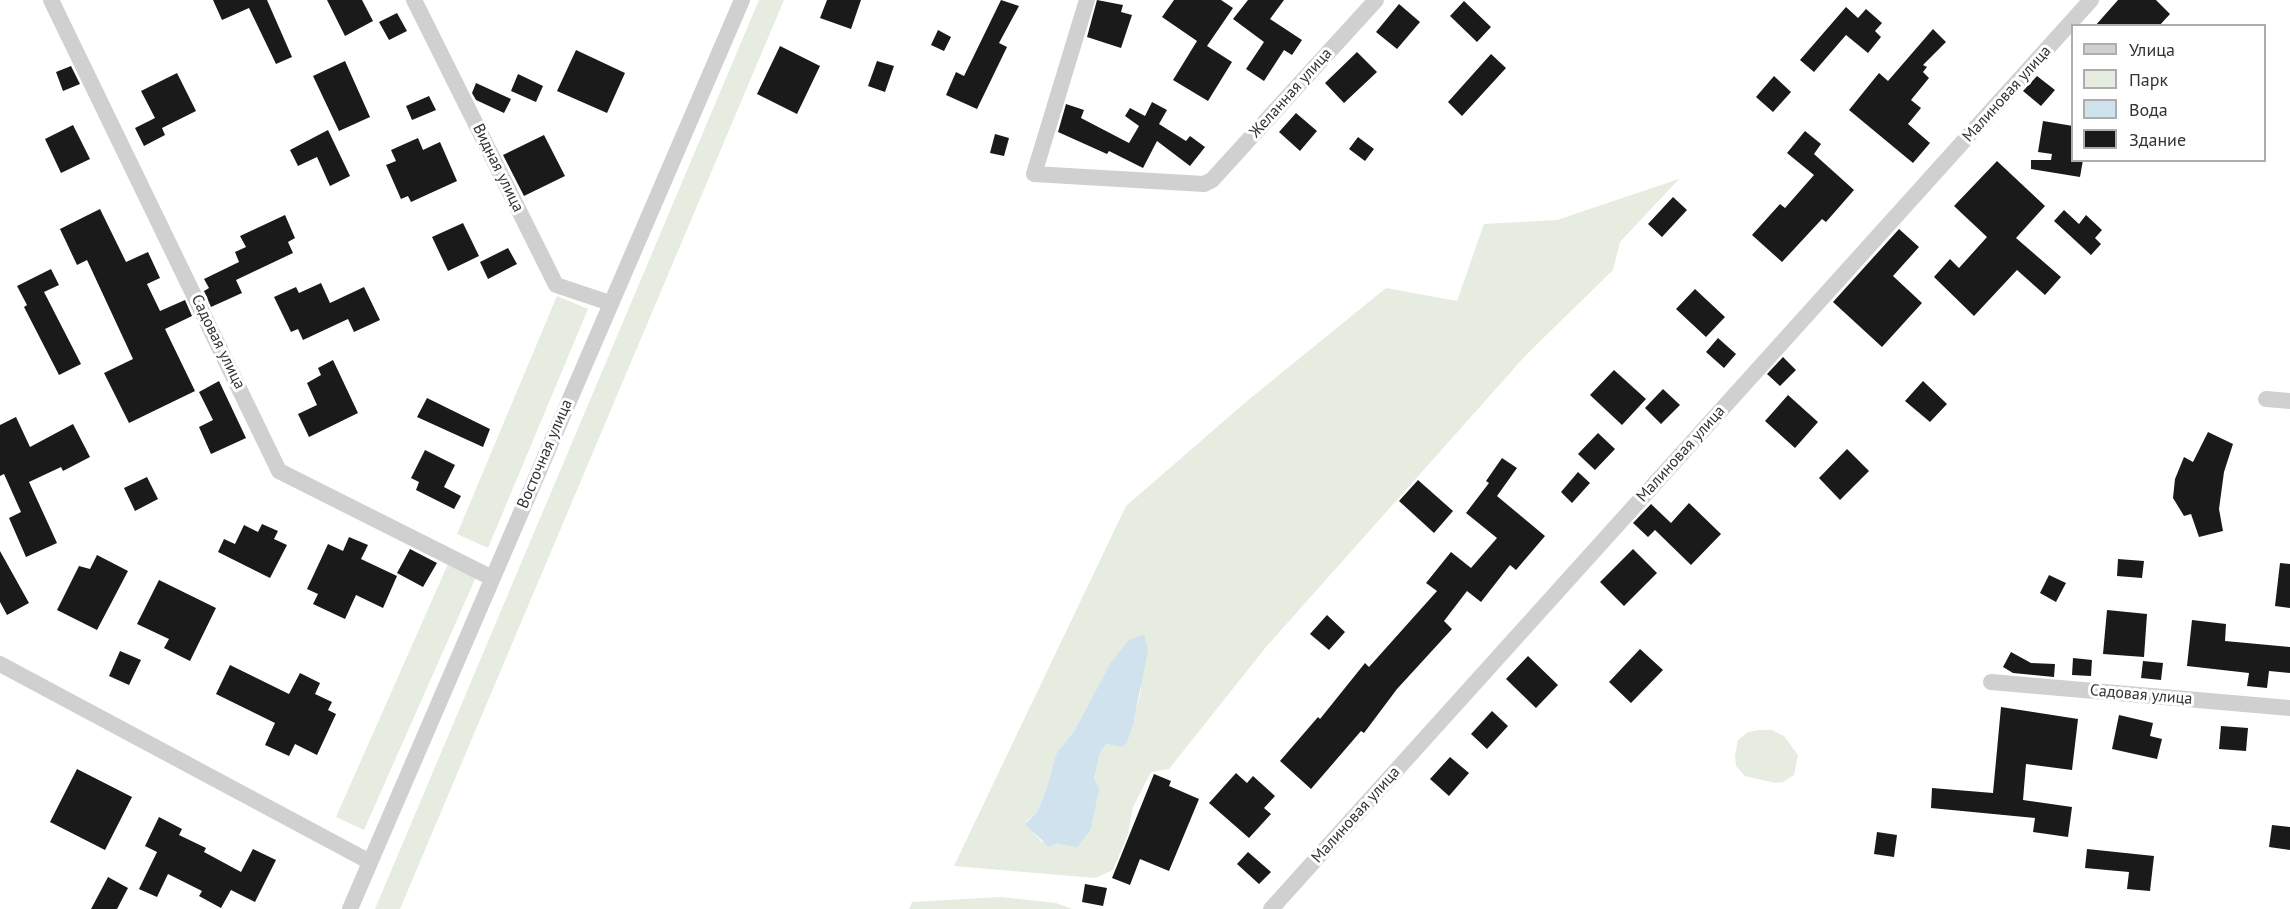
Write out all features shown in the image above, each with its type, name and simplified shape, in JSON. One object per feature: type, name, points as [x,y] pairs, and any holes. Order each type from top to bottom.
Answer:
[{"type":"street","name":"Садовая улица","points":[[51,0],[279,471],[492,578]]},
{"type":"street","name":"Видная улица","points":[[414,0],[556,285],[610,303]]},
{"type":"street","name":"Восточная улица","points":[[350,909],[742,0]]},
{"type":"street","name":"Желанная улица","points":[[1086,0],[1034,174],[1204,184],[1212,180],[1376,0]]},
{"type":"street","name":"Малиновая улица","points":[[1271,909],[2091,0]]},
{"type":"street","points":[[2266,399],[2290,401]]},
{"type":"street","points":[[0,664],[370,862]]},
{"type":"street","name":"Садовая улица","points":[[1992,682],[2290,708]]},
{"type":"green space","points":[[759,0],[784,0],[400,909],[375,909]]},
{"type":"green space","points":[[1679,179],[1620,242],[1613,270],[1526,355],[1266,647],[1169,769],[1151,772],[1133,807],[1128,834],[1113,870],[1095,878],[954,866],[1126,506],[1247,401],[1386,288],[1457,301],[1484,224],[1557,220]],"holes":[[[1110,664],[1142,676],[1140,695],[1127,743],[1122,747],[1106,744],[1100,753],[1094,780],[1067,843],[1042,842],[1025,823],[1037,812],[1046,791],[1056,754],[1074,731]]]},
{"type":"green space","points":[[557,296],[588,309],[488,548],[457,534]]},
{"type":"green space","points":[[448,564],[476,577],[364,830],[336,817]]},
{"type":"green space","points":[[1772,730],[1784,736],[1798,755],[1794,775],[1783,782],[1775,783],[1745,776],[1736,766],[1735,755],[1738,740],[1748,732]]},
{"type":"green space","points":[[1001,897],[1056,903],[1072,909],[909,909],[912,902]]},
{"type":"water","points":[[1144,634],[1148,651],[1133,724],[1127,743],[1122,747],[1106,744],[1100,753],[1094,779],[1099,788],[1091,829],[1077,847],[1057,843],[1049,847],[1025,824],[1037,812],[1046,791],[1056,754],[1074,731],[1110,664],[1128,641]]},
{"type":"building","points":[[213,0],[267,0],[292,57],[276,64],[249,8],[222,20]]},
{"type":"building","points":[[327,0],[362,0],[373,21],[345,36]]},
{"type":"building","points":[[827,0],[861,0],[851,29],[820,18]]},
{"type":"building","points":[[1001,0],[1019,6],[999,43],[1007,47],[977,109],[946,95],[956,72],[964,76]]},
{"type":"building","points":[[1097,0],[1123,5],[1121,12],[1132,15],[1121,48],[1087,37]]},
{"type":"building","points":[[1174,0],[1221,0],[1233,8],[1207,46],[1232,62],[1208,101],[1173,80],[1197,41],[1162,17]]},
{"type":"building","points":[[1248,0],[1284,0],[1270,19],[1302,40],[1292,55],[1284,50],[1264,81],[1246,69],[1264,42],[1233,19]]},
{"type":"building","points":[[2118,0],[2156,0],[2170,14],[2161,24],[2097,24]]},
{"type":"building","points":[[1464,1],[1491,27],[1477,42],[1450,16]]},
{"type":"building","points":[[1399,4],[1420,22],[1397,49],[1376,32]]},
{"type":"building","points":[[1846,7],[1858,18],[1866,9],[1882,23],[1875,31],[1881,37],[1868,53],[1846,35],[1814,72],[1800,60]]},
{"type":"building","points":[[397,13],[407,31],[389,40],[379,22]]},
{"type":"building","points":[[1933,29],[1946,42],[1923,65],[1927,67],[1923,72],[1929,78],[1911,100],[1921,108],[1908,124],[1930,143],[1913,163],[1849,110],[1879,73],[1888,81]]},
{"type":"building","points":[[938,30],[951,37],[944,51],[931,45]]},
{"type":"building","points":[[780,46],[820,66],[797,114],[757,94]]},
{"type":"building","points":[[576,50],[625,73],[607,113],[557,91]]},
{"type":"building","points":[[1357,52],[1377,72],[1344,103],[1325,83]]},
{"type":"building","points":[[1491,54],[1506,68],[1462,116],[1448,102]]},
{"type":"building","points":[[345,61],[370,117],[339,131],[313,76]]},
{"type":"building","points":[[877,61],[894,66],[885,92],[868,86]]},
{"type":"building","points":[[71,66],[80,84],[63,91],[56,72]]},
{"type":"building","points":[[177,73],[196,111],[162,128],[165,135],[144,146],[135,128],[155,118],[141,91]]},
{"type":"building","points":[[518,74],[543,86],[536,102],[511,91]]},
{"type":"building","points":[[1774,76],[1791,92],[1773,112],[1756,97]]},
{"type":"building","points":[[2037,76],[2055,90],[2041,106],[2023,91]]},
{"type":"building","points":[[476,83],[511,99],[504,113],[476,100],[472,93]]},
{"type":"building","points":[[429,96],[436,110],[412,120],[406,106]]},
{"type":"building","points":[[1152,102],[1167,110],[1159,124],[1186,141],[1190,136],[1205,147],[1190,166],[1157,141],[1143,168],[1109,151],[1107,154],[1058,132],[1066,104],[1084,110],[1081,118],[1129,143],[1139,126],[1125,116],[1130,108],[1145,116]]},
{"type":"building","points":[[1296,113],[1317,131],[1300,151],[1279,132]]},
{"type":"building","points":[[2043,121],[2071,126],[2071,162],[2083,162],[2080,177],[2031,169],[2031,160],[2051,160],[2052,154],[2038,152]]},
{"type":"building","points":[[73,125],[90,159],[61,173],[45,139]]},
{"type":"building","points":[[328,130],[350,176],[330,186],[317,157],[298,166],[290,150]]},
{"type":"building","points":[[1805,131],[1821,144],[1814,154],[1854,190],[1826,222],[1822,219],[1782,262],[1752,235],[1780,204],[1785,208],[1814,175],[1787,153]]},
{"type":"building","points":[[995,134],[1009,138],[1004,156],[990,153]]},
{"type":"building","points":[[544,135],[565,176],[524,196],[503,155]]},
{"type":"building","points":[[1358,137],[1374,149],[1365,161],[1349,149]]},
{"type":"building","points":[[418,138],[423,150],[440,142],[457,181],[411,202],[408,196],[401,199],[386,165],[396,161],[391,150]]},
{"type":"building","points":[[1997,161],[2045,206],[2016,238],[2061,277],[2045,295],[2017,270],[1974,316],[1934,277],[1950,259],[1959,268],[1987,237],[1954,206]]},
{"type":"building","points":[[1673,197],[1687,210],[1662,237],[1648,224]]},
{"type":"building","points":[[100,209],[126,262],[148,252],[160,278],[147,284],[160,311],[185,300],[192,316],[165,329],[195,391],[129,423],[104,373],[133,359],[87,260],[77,265],[60,229]]},
{"type":"building","points":[[2064,210],[2079,224],[2086,215],[2102,230],[2095,238],[2101,244],[2091,255],[2054,221]]},
{"type":"building","points":[[285,215],[295,238],[288,242],[293,253],[236,280],[242,293],[211,307],[204,291],[209,288],[204,279],[239,262],[235,252],[246,247],[240,236]]},
{"type":"building","points":[[463,223],[479,256],[448,271],[432,237]]},
{"type":"building","points":[[1899,229],[1919,247],[1893,276],[1922,303],[1882,347],[1833,302]]},
{"type":"building","points":[[508,248],[517,264],[488,279],[480,262]]},
{"type":"building","points":[[51,269],[59,285],[44,292],[81,364],[59,375],[24,307],[27,305],[17,286]]},
{"type":"building","points":[[321,283],[330,303],[364,287],[380,320],[354,332],[348,319],[303,340],[298,329],[291,332],[274,297],[296,287],[299,293]]},
{"type":"building","points":[[1695,289],[1725,317],[1706,337],[1676,309]]},
{"type":"building","points":[[1718,338],[1736,354],[1724,368],[1706,352]]},
{"type":"building","points":[[1783,357],[1796,370],[1780,386],[1767,374]]},
{"type":"building","points":[[333,360],[358,413],[309,437],[298,414],[317,405],[307,383],[321,375],[318,368]]},
{"type":"building","points":[[1614,370],[1646,399],[1622,425],[1590,395]]},
{"type":"building","points":[[219,381],[246,438],[211,454],[199,427],[213,420],[199,392]]},
{"type":"building","points":[[1923,381],[1947,404],[1930,422],[1905,401]]},
{"type":"building","points":[[1663,389],[1680,405],[1661,424],[1645,408]]},
{"type":"building","points":[[1788,395],[1818,422],[1795,448],[1765,421]]},
{"type":"building","points":[[427,398],[490,429],[483,447],[417,417]]},
{"type":"building","points":[[16,417],[30,447],[73,424],[90,457],[63,471],[61,467],[29,482],[57,543],[26,557],[9,518],[21,512],[4,474],[0,476],[0,425]]},
{"type":"building","points":[[2208,432],[2233,444],[2224,472],[2219,509],[2223,531],[2199,537],[2191,514],[2184,516],[2173,498],[2175,479],[2184,457],[2193,462]]},
{"type":"building","points":[[1598,433],[1615,449],[1595,470],[1578,454]]},
{"type":"building","points":[[1847,449],[1869,471],[1840,500],[1819,478]]},
{"type":"building","points":[[425,450],[455,465],[444,487],[461,496],[454,509],[416,490],[419,482],[411,478]]},
{"type":"building","points":[[1502,458],[1517,468],[1497,496],[1545,536],[1516,570],[1510,565],[1481,602],[1467,591],[1444,621],[1452,629],[1397,689],[1364,733],[1361,731],[1311,789],[1280,761],[1318,717],[1320,719],[1365,663],[1369,667],[1437,591],[1426,583],[1451,552],[1471,568],[1497,538],[1466,513],[1489,483],[1486,481]]},
{"type":"building","points":[[1578,472],[1590,483],[1572,503],[1561,492]]},
{"type":"building","points":[[147,477],[158,499],[135,511],[124,488]]},
{"type":"building","points":[[1418,480],[1453,511],[1434,533],[1399,501]]},
{"type":"building","points":[[1689,503],[1721,534],[1691,565],[1655,530],[1648,537],[1633,523],[1651,504],[1671,523]]},
{"type":"building","points":[[262,524],[278,531],[274,539],[287,545],[270,578],[218,552],[224,539],[235,544],[244,525],[258,532]]},
{"type":"building","points":[[349,537],[368,545],[361,559],[397,576],[383,608],[356,595],[345,619],[313,604],[318,594],[307,589],[328,544],[343,551]]},
{"type":"building","points":[[410,549],[437,563],[423,587],[397,573]]},
{"type":"building","points":[[1633,549],[1657,573],[1624,606],[1600,582]]},
{"type":"building","points":[[0,551],[29,603],[7,615],[0,602]]},
{"type":"building","points":[[97,555],[128,571],[97,630],[57,610],[79,566],[90,569]]},
{"type":"building","points":[[2118,559],[2144,561],[2142,578],[2117,576]]},
{"type":"building","points":[[2280,563],[2290,564],[2290,608],[2275,606]]},
{"type":"building","points":[[2049,575],[2066,583],[2056,602],[2040,593]]},
{"type":"building","points":[[159,580],[216,608],[190,661],[164,648],[169,639],[137,624]]},
{"type":"building","points":[[2107,610],[2147,614],[2144,657],[2103,654]]},
{"type":"building","points":[[1327,615],[1345,632],[1329,650],[1310,634]]},
{"type":"building","points":[[2192,620],[2226,624],[2225,641],[2290,647],[2290,673],[2269,671],[2267,688],[2247,686],[2249,673],[2187,666]]},
{"type":"building","points":[[1640,649],[1663,670],[1631,703],[1609,682]]},
{"type":"building","points":[[120,651],[141,660],[129,685],[109,676]]},
{"type":"building","points":[[2011,652],[2031,663],[2055,664],[2054,677],[2013,673],[2003,667]]},
{"type":"building","points":[[1528,656],[1558,685],[1536,708],[1506,679]]},
{"type":"building","points":[[2073,658],[2092,660],[2091,676],[2072,675]]},
{"type":"building","points":[[2143,661],[2163,663],[2161,680],[2141,678]]},
{"type":"building","points":[[230,665],[289,694],[300,673],[320,683],[315,694],[332,702],[328,710],[336,714],[317,755],[295,744],[289,756],[265,745],[275,723],[216,694]]},
{"type":"building","points":[[2001,707],[2078,719],[2072,770],[2026,764],[2023,800],[2072,807],[2068,837],[2033,832],[2035,818],[1931,808],[1932,788],[1993,793]]},
{"type":"building","points":[[1492,711],[1508,726],[1487,749],[1471,734]]},
{"type":"building","points":[[2119,715],[2153,723],[2150,736],[2162,739],[2157,759],[2112,749]]},
{"type":"building","points":[[2221,726],[2248,728],[2246,751],[2219,749]]},
{"type":"building","points":[[1450,757],[1469,773],[1449,796],[1430,779]]},
{"type":"building","points":[[77,769],[132,797],[105,850],[50,822]]},
{"type":"building","points":[[1236,773],[1247,783],[1253,776],[1275,796],[1264,808],[1271,814],[1249,838],[1209,803]]},
{"type":"building","points":[[1154,774],[1171,781],[1169,786],[1199,799],[1169,871],[1140,859],[1130,885],[1112,878]]},
{"type":"building","points":[[159,817],[182,829],[179,835],[206,848],[204,852],[241,872],[253,849],[276,860],[255,902],[231,890],[221,908],[199,896],[202,891],[168,874],[157,897],[139,889],[157,852],[145,846]]},
{"type":"building","points":[[2272,825],[2290,827],[2290,850],[2269,847]]},
{"type":"building","points":[[1877,832],[1897,835],[1894,857],[1874,854]]},
{"type":"building","points":[[2087,849],[2154,856],[2150,891],[2127,889],[2129,872],[2085,868]]},
{"type":"building","points":[[1248,852],[1271,872],[1259,884],[1237,864]]},
{"type":"building","points":[[108,877],[128,888],[117,909],[91,909]]},
{"type":"building","points":[[1085,884],[1107,888],[1103,906],[1082,902]]}]
